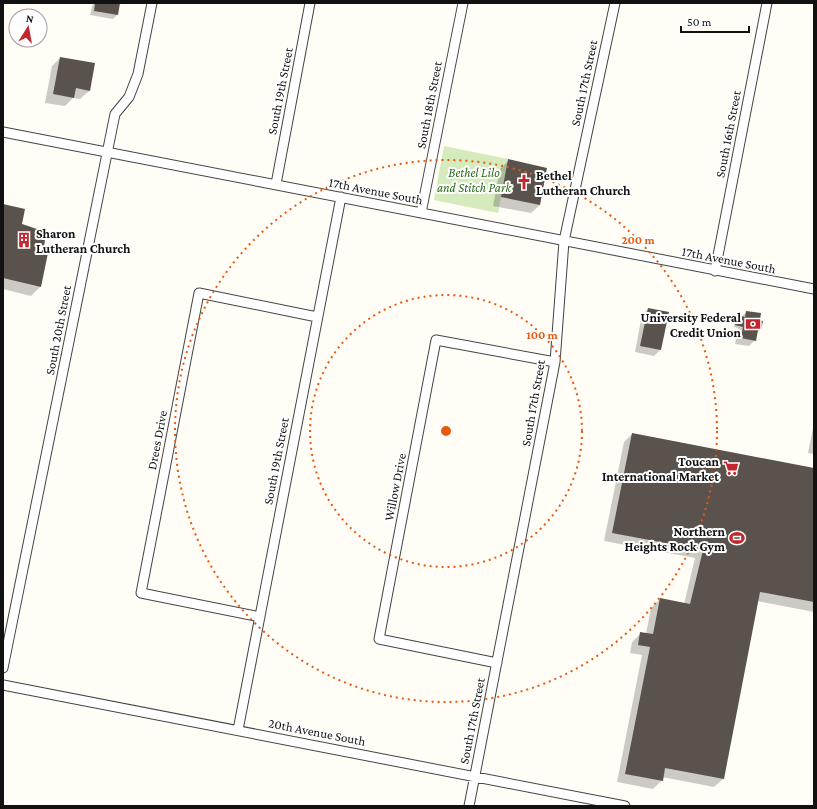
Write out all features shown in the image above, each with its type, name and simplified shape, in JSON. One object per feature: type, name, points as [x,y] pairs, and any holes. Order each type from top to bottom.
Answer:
[{"type":"street","name":"South 20th Street","points":[[3,668],[115,114],[129,97],[138,74],[152,3]]},
{"type":"street","name":"South 19th Street","points":[[276,184],[310,3]]},
{"type":"street","name":"South 18th Street","points":[[421,213],[463,3]]},
{"type":"street","name":"South 17th Street","points":[[469,806],[555,362],[564,241],[615,3]]},
{"type":"street","name":"South 16th Street","points":[[715,271],[767,3]]},
{"type":"street","name":"17th Avenue South","points":[[3,132],[814,289]]},
{"type":"street","name":"South 19th Street","points":[[238,730],[340,197]]},
{"type":"street","name":"Drees Drive","points":[[260,617],[141,593],[142,585],[199,293],[317,317]]},
{"type":"street","name":"Willow Drive","points":[[497,663],[379,639],[433,355],[436,340],[555,362]]},
{"type":"street","name":"20th Avenue South","points":[[3,684],[613,805],[625,806]]},
{"type":"green space","name":"Bethel Lilo and Stitch Park","points":[[444,146],[508,159],[498,213],[434,200]]},
{"type":"building","points":[[95,3],[120,3],[118,15],[94,11]]},
{"type":"building","points":[[60,57],[95,63],[90,91],[76,88],[74,98],[53,94]]},
{"type":"building","name":"Bethel Lutheran Church","points":[[508,159],[547,168],[540,205],[501,197]]},
{"type":"building","name":"Sharon Lutheran Church","points":[[3,204],[25,209],[22,224],[46,232],[44,247],[49,248],[41,287],[3,278]]},
{"type":"building","points":[[648,308],[669,312],[661,350],[640,346]]},
{"type":"building","name":"University Federal Credit Union","points":[[746,311],[761,313],[760,320],[763,321],[761,330],[758,330],[756,341],[741,338],[743,327],[735,325],[737,315],[745,317]]},
{"type":"building","points":[[632,433],[814,468],[814,602],[760,592],[724,779],[665,768],[663,781],[625,774],[650,647],[638,645],[640,632],[653,634],[660,598],[690,604],[703,550],[612,533]]},
{"type":"place","name":"Bethel Lutheran Church","points":[[524,182]]},
{"type":"place","name":"Sharon Lutheran Church","points":[[24,240]]},
{"type":"place","name":"University Federal Credit Union","points":[[753,324]]},
{"type":"place","name":"Toucan International Market","points":[[731,468]]},
{"type":"place","name":"Northern Heights Rock Gym","points":[[737,538]]}]
